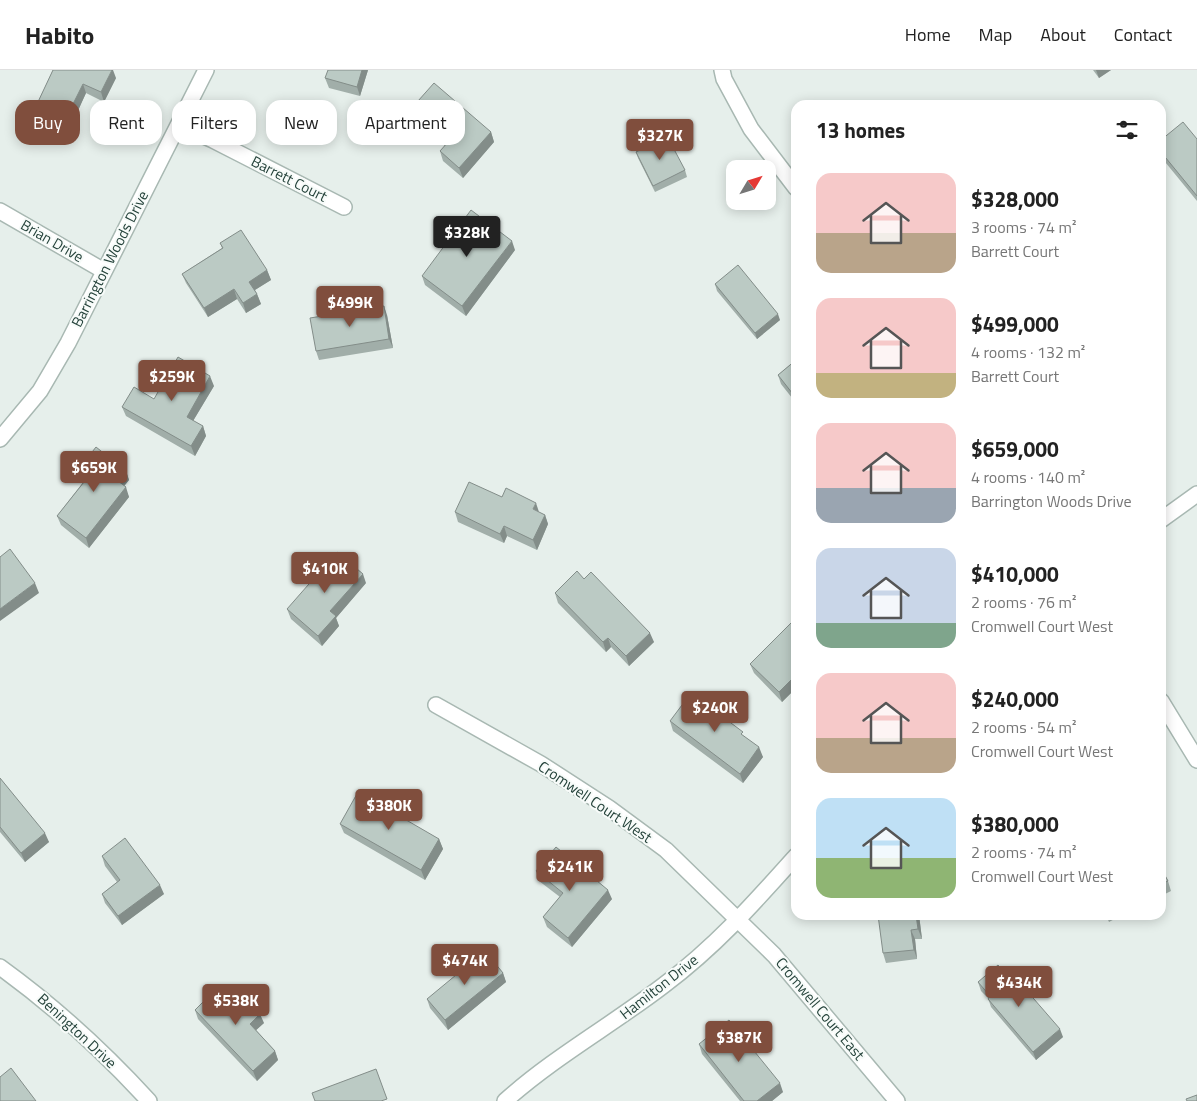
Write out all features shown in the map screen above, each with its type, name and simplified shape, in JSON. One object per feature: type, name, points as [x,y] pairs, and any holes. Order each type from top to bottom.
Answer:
[{"type":"street","name":"Barrington Woods Drive","points":[[191,100],[206,70]]},
{"type":"street","points":[[722,70],[724,79],[751,129],[791,181]]},
{"type":"street","name":"Barrington Woods Drive","points":[[0,438],[40,391],[68,342],[172,139]]},
{"type":"street","name":"Barrett Court","points":[[222,145],[344,207]]},
{"type":"street","name":"Brian Drive","points":[[0,211],[104,271]]},
{"type":"street","points":[[1166,516],[1197,494]]},
{"type":"street","name":"Cromwell Court West","points":[[436,705],[541,764],[609,808],[666,850],[739,920]]},
{"type":"street","points":[[1166,710],[1197,760]]},
{"type":"street","name":"Hamilton Drive","points":[[505,1101],[554,1062],[632,1010],[666,984],[739,920],[791,862]]},
{"type":"street","name":"Cromwell Court East","points":[[739,920],[774,955],[897,1101]]},
{"type":"street","name":"Benington Drive","points":[[0,968],[36,994],[78,1030],[149,1101]]},
{"type":"building","points":[[53,70],[112,70],[101,92],[83,84],[75,100],[39,100]]},
{"type":"building","points":[[328,70],[362,70],[357,87],[325,78]]},
{"type":"building","points":[[434,83],[454,100],[419,100]]},
{"type":"building","points":[[465,110],[491,132],[459,168],[440,151],[445,145],[465,145]]},
{"type":"building","points":[[1183,122],[1197,139],[1197,196],[1166,158],[1166,136]]},
{"type":"building","points":[[667,136],[685,170],[653,186],[636,152]]},
{"type":"building","points":[[471,210],[512,241],[462,306],[422,276]]},
{"type":"building","points":[[241,230],[267,270],[249,282],[257,294],[243,303],[234,289],[204,308],[182,274],[223,248],[220,243]]},
{"type":"building","points":[[738,265],[778,314],[755,333],[715,284]]},
{"type":"building","points":[[384,306],[389,339],[316,351],[310,318]]},
{"type":"building","points":[[178,357],[210,376],[187,417],[203,426],[191,446],[122,407],[134,387],[154,399]]},
{"type":"building","points":[[791,364],[791,392],[778,375]]},
{"type":"building","points":[[96,447],[126,471],[118,481],[126,487],[86,538],[57,516],[88,477],[78,470]]},
{"type":"building","points":[[469,482],[502,497],[506,488],[536,503],[533,509],[545,515],[533,540],[504,526],[500,534],[455,512]]},
{"type":"building","points":[[10,549],[35,583],[0,609],[0,557]]},
{"type":"building","points":[[337,552],[363,574],[330,611],[336,616],[318,636],[287,609]]},
{"type":"building","points":[[577,571],[584,579],[591,572],[650,633],[626,656],[608,638],[603,642],[555,593]]},
{"type":"building","points":[[791,623],[791,680],[779,692],[750,664]]},
{"type":"building","points":[[691,693],[743,732],[741,734],[759,747],[740,774],[670,721]]},
{"type":"building","points":[[0,778],[45,833],[21,853],[0,827]]},
{"type":"building","points":[[358,792],[439,839],[421,870],[340,824]]},
{"type":"building","points":[[125,838],[160,885],[118,916],[102,894],[120,880],[102,856]]},
{"type":"building","points":[[556,847],[608,890],[568,938],[543,917],[563,893],[536,871]]},
{"type":"building","points":[[879,920],[917,920],[918,929],[911,930],[914,950],[883,953]]},
{"type":"building","points":[[485,951],[503,973],[445,1020],[427,999]]},
{"type":"building","points":[[998,965],[1011,979],[1014,976],[1060,1029],[1033,1052],[988,999],[990,996],[978,982]]},
{"type":"building","points":[[236,988],[260,1014],[250,1024],[275,1051],[253,1071],[195,1010],[215,990],[224,1000]]},
{"type":"building","points":[[729,1020],[780,1083],[757,1101],[744,1101],[699,1044]]},
{"type":"building","points":[[11,1068],[36,1101],[0,1101],[0,1077]]},
{"type":"building","points":[[376,1069],[387,1099],[381,1101],[315,1101],[312,1093]]},
{"type":"building","points":[[1197,1095],[1197,1101],[1187,1101],[1186,1099]]}]
